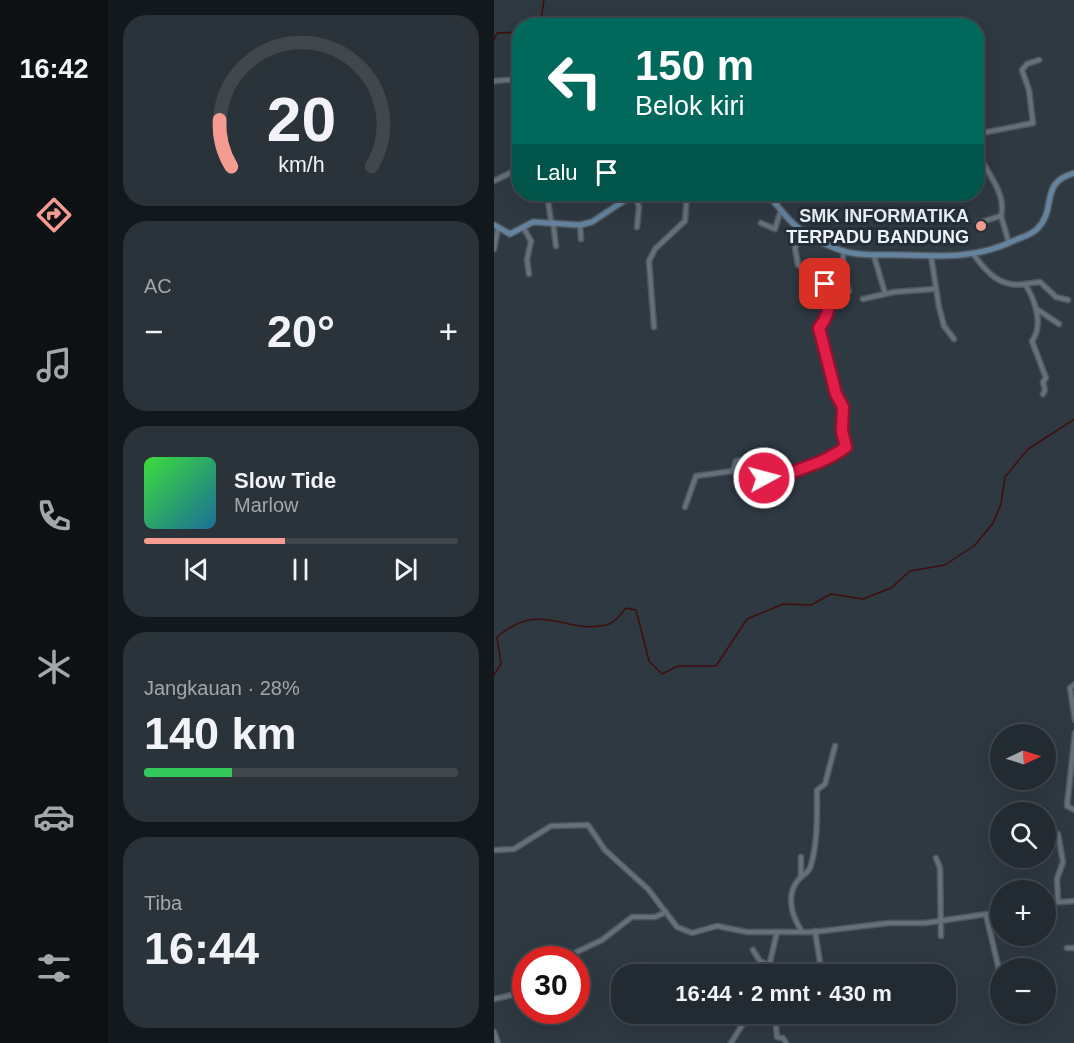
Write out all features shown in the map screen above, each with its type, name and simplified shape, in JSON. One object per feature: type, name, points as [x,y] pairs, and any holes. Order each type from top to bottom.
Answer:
[{"type":"main road","points":[[772,201],[780,213],[802,232],[844,252],[875,256],[974,255],[996,250],[1037,229],[1047,215],[1051,188],[1062,178],[1074,172]]},
{"type":"main road","points":[[496,227],[510,234],[533,222],[552,221],[580,225],[604,216],[624,201]]},
{"type":"street","points":[[984,133],[1032,125],[1029,90],[1022,70],[1027,64],[1040,60]]},
{"type":"street","points":[[494,81],[512,80]]},
{"type":"street","points":[[984,166],[999,194],[1003,207],[1001,216],[1009,243]]},
{"type":"street","points":[[494,181],[512,172]]},
{"type":"street","points":[[548,201],[556,246]]},
{"type":"street","points":[[637,201],[640,207],[637,227]]},
{"type":"street","points":[[654,327],[649,261],[655,249],[685,221],[686,201]]},
{"type":"street","points":[[761,223],[775,229],[780,213]]},
{"type":"street","points":[[978,223],[1001,216]]},
{"type":"street","points":[[580,225],[581,239]]},
{"type":"street","points":[[494,249],[496,227]]},
{"type":"street","points":[[523,227],[531,241],[526,263],[529,274]]},
{"type":"street","points":[[685,507],[696,477],[733,471],[736,461],[748,460],[761,468],[764,478],[769,481],[829,459],[846,447],[842,431],[843,407],[836,394],[819,328],[828,314],[828,291],[825,284],[810,270],[798,264],[795,247],[802,232]]},
{"type":"street","points":[[844,252],[842,258],[849,291]]},
{"type":"street","points":[[974,255],[987,271],[1006,285],[1040,282],[1056,297],[1068,300]]},
{"type":"street","points":[[875,256],[885,293]]},
{"type":"street","points":[[931,256],[934,289],[943,322],[954,339]]},
{"type":"street","points":[[1025,284],[1037,310],[1035,337],[1032,341],[1046,378],[1043,382],[1045,390],[1043,394]]},
{"type":"street","points":[[863,299],[885,293],[934,289]]},
{"type":"street","points":[[1037,310],[1059,324]]},
{"type":"street","points":[[1074,684],[1070,688],[1074,720]]},
{"type":"street","points":[[1074,733],[1067,806],[1074,810]]},
{"type":"street","points":[[802,932],[794,916],[792,892],[811,867],[816,838],[817,790],[826,784],[835,746]]},
{"type":"street","points":[[494,850],[514,849],[551,825],[588,825],[605,850],[640,881],[677,927],[692,933],[717,926],[747,932],[802,932],[840,927],[942,921],[990,914]]},
{"type":"street","points":[[1058,834],[1063,862],[1056,879],[1058,902],[1074,901]]},
{"type":"street","points":[[801,878],[802,857]]},
{"type":"street","points":[[936,858],[940,867],[941,936]]},
{"type":"street","points":[[590,946],[632,918],[655,917],[666,912]]},
{"type":"street","points":[[986,915],[996,958]]},
{"type":"street","points":[[815,931],[820,964]]},
{"type":"street","points":[[768,964],[777,932]]},
{"type":"street","points":[[1067,948],[1074,948]]},
{"type":"street","points":[[753,950],[766,964]]},
{"type":"street","points":[[494,999],[512,995]]},
{"type":"street","points":[[731,1043],[743,1024]]},
{"type":"street","points":[[776,1024],[777,1037],[783,1038],[786,1043]]},
{"type":"street","points":[[494,1032],[498,1043]]},
{"type":"waterway","points":[[541,18],[544,0]]},
{"type":"waterway","points":[[494,40],[497,33],[512,32]]},
{"type":"waterway","points":[[494,675],[501,664],[497,637],[513,626],[528,620],[541,619],[594,627],[612,623],[626,608],[636,610],[649,661],[662,674],[678,666],[716,666],[747,619],[783,604],[811,605],[831,594],[863,599],[891,588],[910,571],[945,565],[975,545],[993,523],[1001,504],[1005,477],[1028,449],[1075,419]]},
{"type":"place","name":"SMK INFORMATIKA TERPADU BANDUNG","points":[[981,226]]},
{"type":"route","points":[[764,478],[769,481],[787,476],[829,459],[846,447],[842,431],[843,407],[831,378],[819,328],[827,319],[829,311],[828,290],[825,284]]}]
